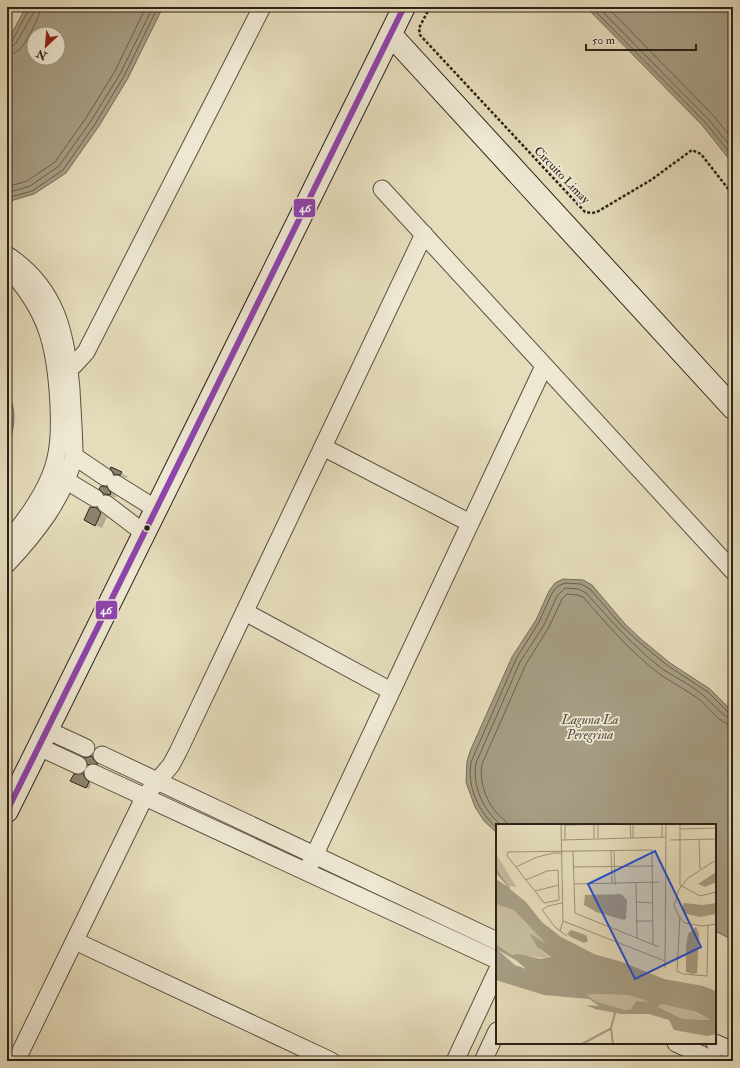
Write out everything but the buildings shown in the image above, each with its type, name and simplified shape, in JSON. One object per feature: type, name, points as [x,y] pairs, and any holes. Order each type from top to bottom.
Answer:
[{"type":"street","points":[[63,370],[78,362],[86,352],[262,7]]},
{"type":"street","points":[[7,811],[404,7]]},
{"type":"street","points":[[391,35],[733,408]]},
{"type":"street","points":[[382,189],[733,572]]},
{"type":"street","points":[[16,1061],[144,796],[175,758],[424,234]]},
{"type":"street","points":[[7,255],[27,270],[39,283],[59,317],[64,335],[59,442],[51,476],[43,492],[19,529],[7,543]]},
{"type":"street","points":[[7,266],[32,296],[42,314],[63,370],[74,456],[66,481],[52,508],[39,527],[7,564]]},
{"type":"street","points":[[307,871],[544,366]]},
{"type":"street","points":[[323,447],[470,524]]},
{"type":"street","points":[[74,456],[156,509]]},
{"type":"street","points":[[66,481],[101,501],[144,534]]},
{"type":"street","points":[[245,612],[391,691]]},
{"type":"street","points":[[43,738],[86,748]]},
{"type":"street","points":[[43,738],[78,765]]},
{"type":"street","points":[[102,755],[496,941]]},
{"type":"street","points":[[93,773],[496,960]]},
{"type":"street","points":[[75,941],[331,1061]]},
{"type":"street","points":[[455,1061],[496,973]]},
{"type":"street","points":[[483,1061],[496,1033]]},
{"type":"street","points":[[716,1043],[733,1051]]},
{"type":"street","points":[[678,1044],[715,1061]]},
{"type":"path","name":"Circuito Limay","points":[[430,7],[419,28],[420,34],[585,212],[598,212],[651,180],[692,150],[701,154],[733,195]]},
{"type":"water","points":[[26,7],[163,7],[128,78],[99,126],[66,173],[34,194],[7,202],[7,42]]},
{"type":"water","points":[[586,7],[733,7],[733,164],[702,125]]},
{"type":"water","points":[[7,393],[13,407],[14,422],[7,452]]},
{"type":"water","name":"Laguna La Peregrina","points":[[563,579],[583,580],[592,585],[625,624],[641,639],[670,663],[710,689],[733,712],[733,940],[716,932],[716,824],[496,824],[496,832],[484,821],[475,807],[466,782],[467,761],[471,749],[512,657],[536,620],[549,591],[555,583]]},
{"type":"transit line","name":"46","points":[[7,811],[404,7]]}]
